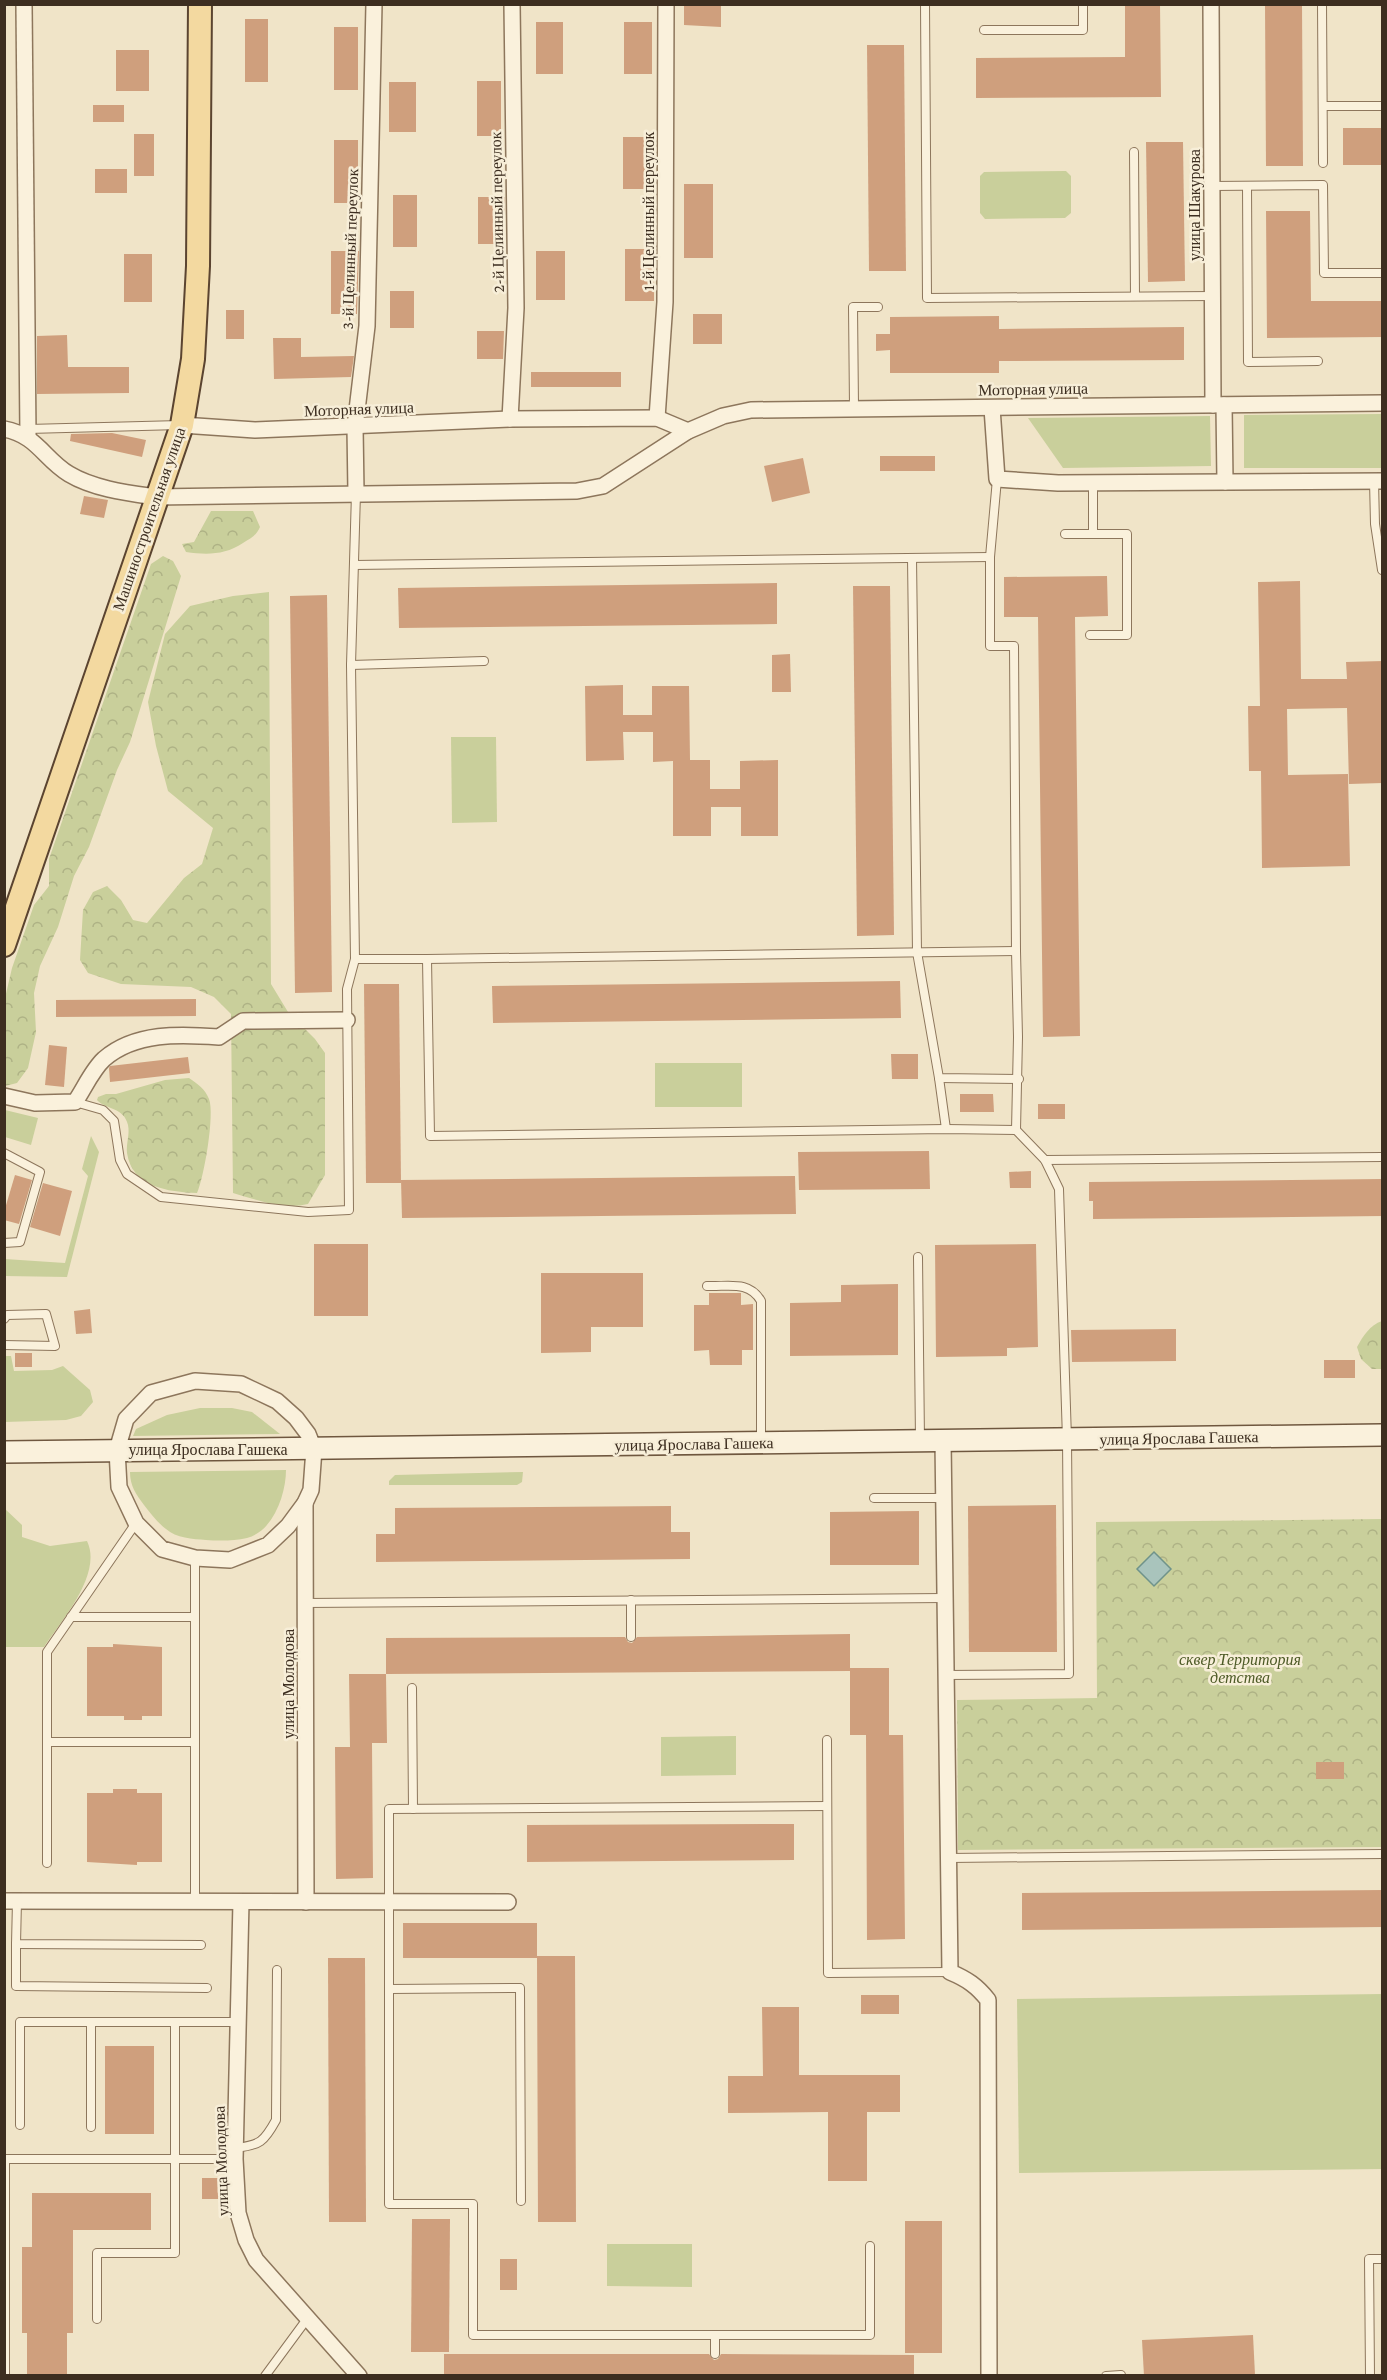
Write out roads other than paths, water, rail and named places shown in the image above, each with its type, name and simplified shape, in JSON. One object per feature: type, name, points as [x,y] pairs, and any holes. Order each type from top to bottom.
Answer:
[{"type":"main road","name":"Машиностроительная улица","points":[[4,945],[182,425],[193,359],[198,266],[200,4]]},
{"type":"main road","name":"улица Ярослава Гашека","points":[[4,1452],[1383,1435]]},
{"type":"street","points":[[24,4],[28,433]]},
{"type":"street","name":"3-й Целинный переулок","points":[[356,493],[355,427],[367,327],[374,4]]},
{"type":"street","name":"2-й Целинный переулок","points":[[510,419],[516,308],[512,4]]},
{"type":"street","name":"1-й Целинный переулок","points":[[657,418],[665,302],[666,4]]},
{"type":"street","name":"улица Шакурова","points":[[1211,4],[1213,296],[1226,482]]},
{"type":"street","name":"Моторная улица","points":[[4,429],[28,433],[69,473],[85,481],[124,492],[156,497],[577,491],[603,486],[688,431],[723,416],[751,410],[854,407],[992,408],[1383,403]]},
{"type":"street","points":[[992,408],[997,479],[1058,483],[1378,481]]},
{"type":"street","name":"Моторная улица","points":[[182,425],[255,430],[510,419],[657,418],[688,431]]},
{"type":"street","points":[[4,1096],[35,1103],[75,1102],[102,1060],[127,1043],[149,1038],[188,1034],[219,1037],[243,1021],[347,1020]]},
{"type":"street","points":[[195,1381],[241,1384],[277,1401],[296,1418],[308,1434],[314,1449],[311,1490],[305,1503],[288,1526],[268,1545],[230,1560],[195,1558],[162,1549],[136,1523],[119,1487],[117,1450],[126,1419],[151,1393],[195,1381]]},
{"type":"street","points":[[943,1441],[950,1972],[977,1986],[988,2001],[989,2376]]},
{"type":"street","name":"улица Молодова","points":[[305,1503],[306,1902]]},
{"type":"street","points":[[11,1901],[508,1902]]},
{"type":"street","name":"улица Молодова","points":[[241,1902],[235,2154],[238,2212],[246,2240],[256,2260],[357,2374]]},
{"type":"lane","points":[[925,4],[927,298],[1213,296]]},
{"type":"lane","points":[[984,30],[1083,30],[1083,4]]},
{"type":"lane","points":[[1322,4],[1323,163]]},
{"type":"lane","points":[[1323,106],[1383,106]]},
{"type":"lane","points":[[1134,152],[1135,296]]},
{"type":"lane","points":[[1212,186],[1323,185],[1324,273],[1383,273]]},
{"type":"lane","points":[[1247,186],[1248,362],[1318,361]]},
{"type":"lane","points":[[854,407],[854,307],[878,307]]},
{"type":"lane","name":"Моторная улица","points":[[28,433],[182,425]]},
{"type":"lane","points":[[997,479],[990,557],[990,646],[1014,646],[1019,1079],[1016,1130]]},
{"type":"lane","points":[[1378,481],[1383,570]]},
{"type":"lane","points":[[1093,483],[1093,534]]},
{"type":"lane","points":[[75,1102],[103,1110],[114,1121],[120,1160],[127,1174],[161,1197],[308,1212],[349,1210],[347,988],[355,959],[351,665],[356,493]]},
{"type":"lane","points":[[1065,534],[1127,534],[1127,635],[1090,635]]},
{"type":"lane","points":[[354,565],[990,557]]},
{"type":"lane","points":[[912,558],[917,952],[946,1129]]},
{"type":"lane","points":[[351,665],[484,661]]},
{"type":"lane","points":[[355,959],[427,960],[1016,951]]},
{"type":"lane","points":[[427,960],[430,1136],[1016,1130],[1045,1160],[1059,1189],[1067,1439],[1069,1674],[946,1675]]},
{"type":"lane","points":[[939,1078],[1019,1079]]},
{"type":"lane","points":[[4,1153],[40,1173],[20,1242],[4,1243]]},
{"type":"lane","points":[[1045,1160],[1383,1157]]},
{"type":"lane","points":[[918,1257],[920,1441]]},
{"type":"lane","points":[[707,1286],[747,1287],[755,1292],[761,1301],[761,1443]]},
{"type":"lane","points":[[4,1319],[7,1315],[46,1314],[55,1346],[4,1346]]},
{"type":"lane","points":[[874,1498],[943,1498]]},
{"type":"lane","points":[[47,1863],[47,1652],[136,1523]]},
{"type":"lane","points":[[195,1558],[195,1902]]},
{"type":"lane","points":[[306,1603],[945,1598]]},
{"type":"lane","points":[[631,1600],[631,1637]]},
{"type":"lane","points":[[71,1617],[195,1617]]},
{"type":"lane","points":[[412,1688],[413,1809]]},
{"type":"lane","points":[[827,1740],[828,1973],[950,1972]]},
{"type":"lane","points":[[47,1742],[195,1742]]},
{"type":"lane","points":[[827,1806],[389,1809],[389,2204],[474,2204],[473,2334],[870,2336],[870,2246]]},
{"type":"lane","points":[[949,1858],[1383,1854]]},
{"type":"lane","points":[[11,1901],[16,1944],[16,1986],[207,1988]]},
{"type":"lane","points":[[16,1944],[201,1945]]},
{"type":"lane","points":[[5,2376],[5,2159],[175,2159],[235,2154],[256,2146],[267,2137],[276,2120],[277,1970]]},
{"type":"lane","points":[[390,1989],[520,1988],[521,2201]]},
{"type":"lane","points":[[20,2125],[20,2022],[237,2022]]},
{"type":"lane","points":[[91,2022],[91,2127]]},
{"type":"lane","points":[[97,2319],[97,2253],[175,2253],[175,2022]]},
{"type":"lane","points":[[1370,2376],[1369,2259],[1383,2259]]},
{"type":"lane","points":[[265,2376],[308,2319]]},
{"type":"lane","points":[[715,2335],[715,2354]]},
{"type":"lane","points":[[1106,2376],[1121,2375]]},
{"type":"water","points":[[1154,1552],[1171,1569],[1154,1586],[1137,1569]]},
{"type":"park label","name":"сквер Территория детства","points":[[1240,1668]]}]
